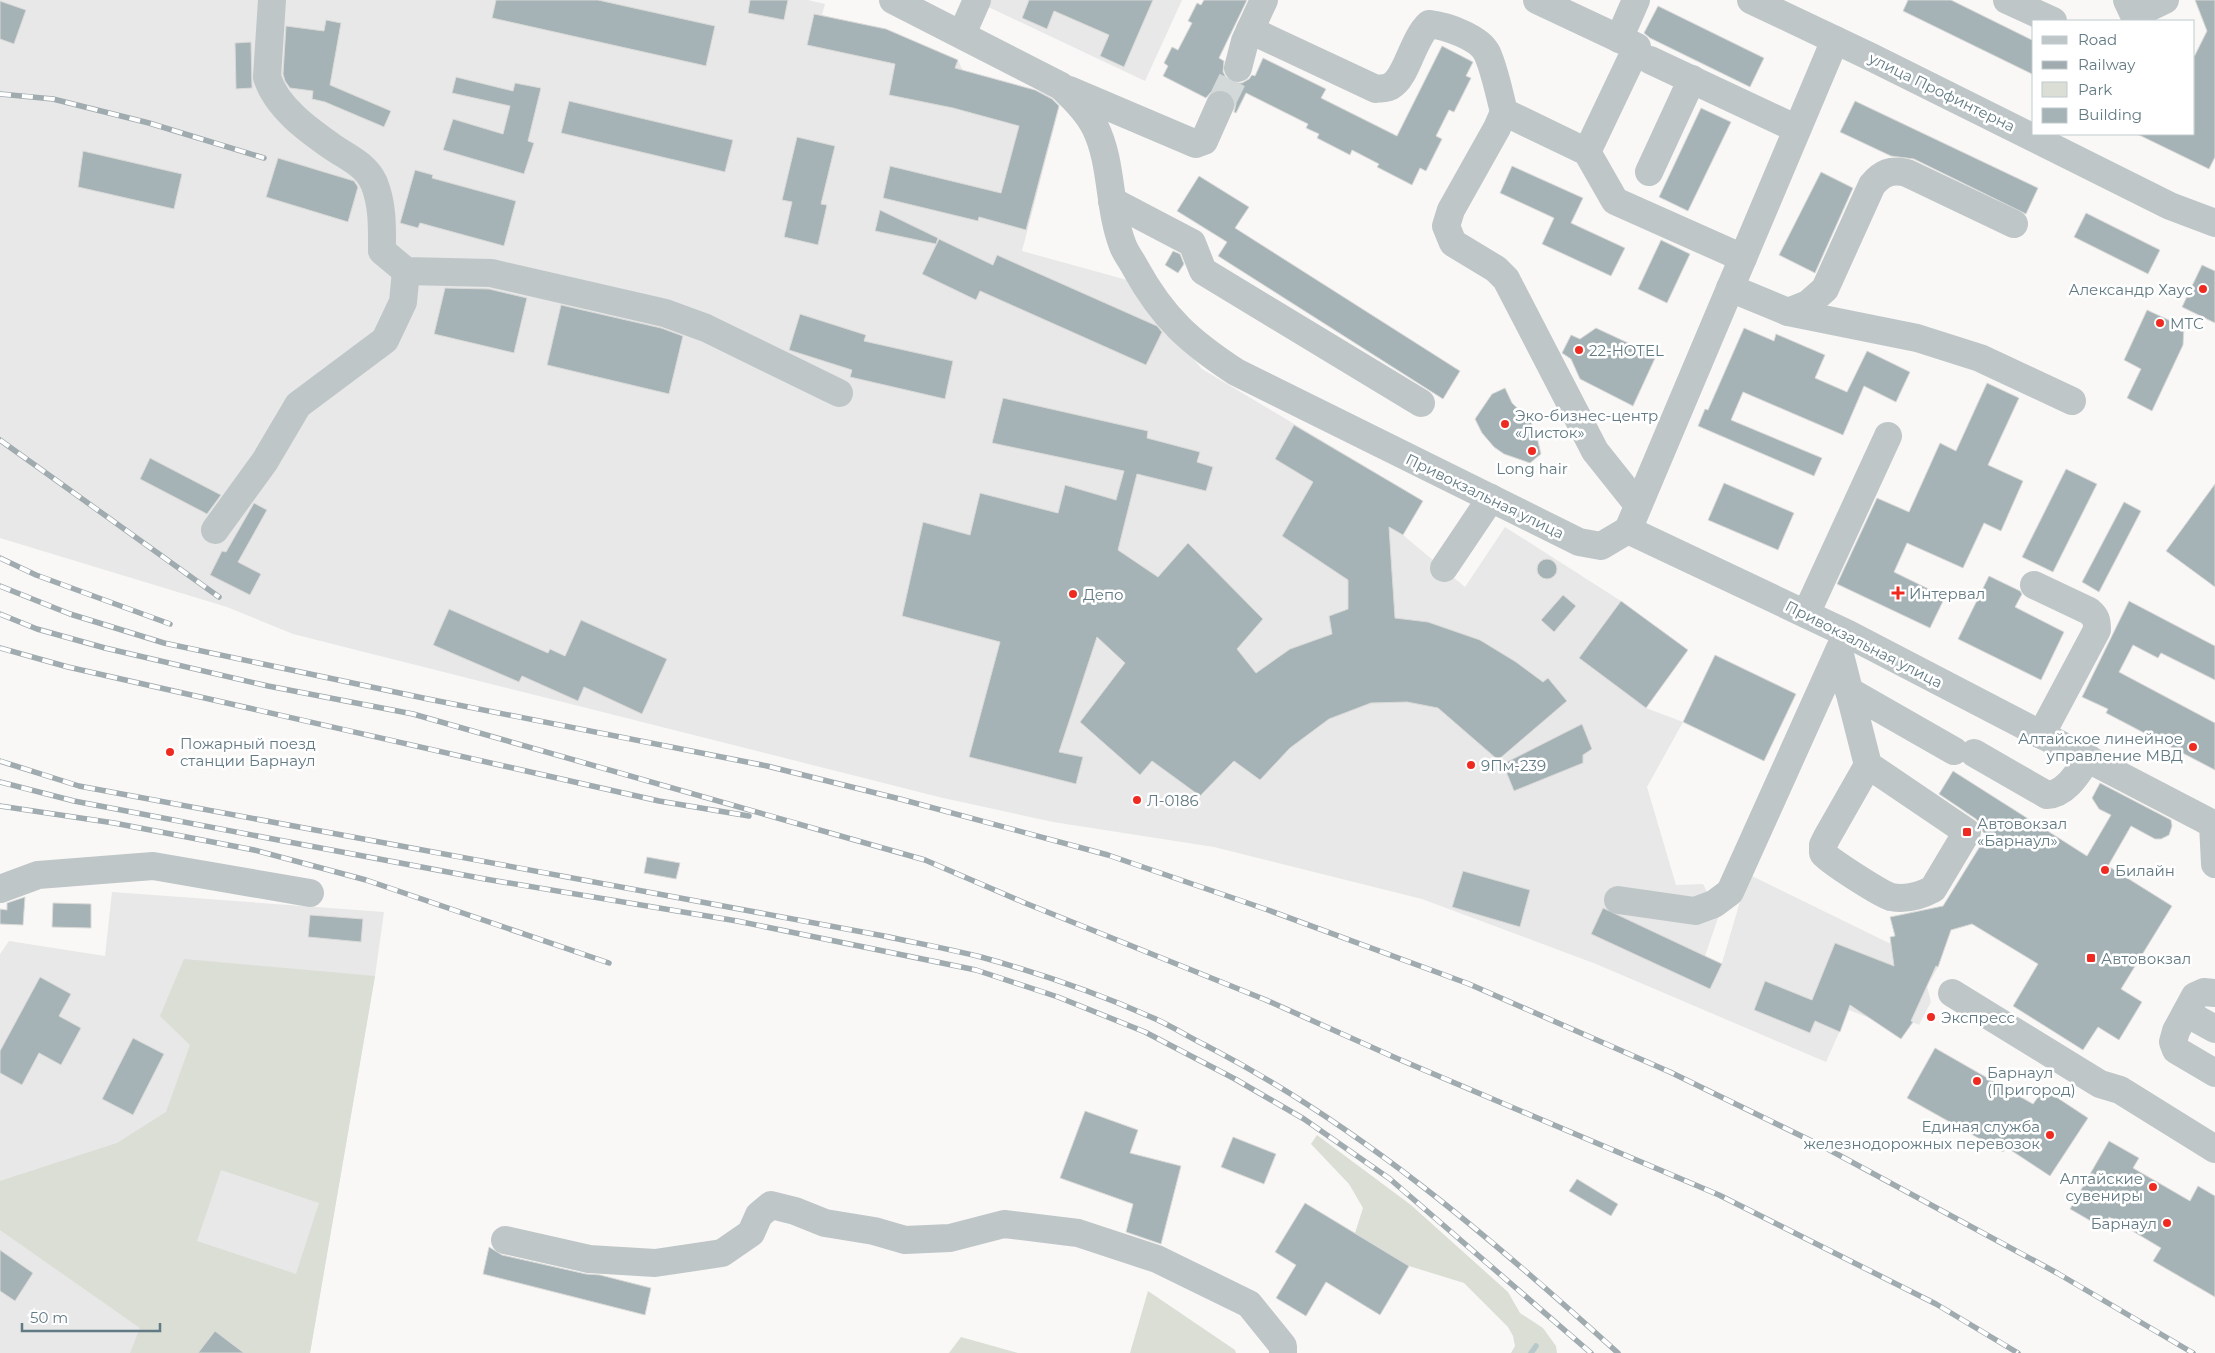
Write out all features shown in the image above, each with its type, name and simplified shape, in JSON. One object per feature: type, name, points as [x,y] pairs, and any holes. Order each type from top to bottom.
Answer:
[{"type":"street","points":[[272,0],[267,77],[270,87],[287,110],[332,146],[365,168],[373,182],[382,213],[382,251],[406,271],[491,273],[665,313],[706,328],[839,393]]},
{"type":"street","name":"Привокзальная улица","points":[[893,0],[1061,86],[1081,107],[1095,126],[1105,156],[1112,202],[1123,246],[1147,288],[1174,325],[1204,352],[1236,372],[1579,542],[1601,546],[1628,530],[1806,614],[1843,643],[2041,735],[2214,824]]},
{"type":"street","points":[[962,34],[977,0]]},
{"type":"street","points":[[1238,68],[1245,41],[1264,0]]},
{"type":"street","points":[[1538,0],[1637,47],[1587,152]]},
{"type":"street","points":[[1619,39],[1636,0]]},
{"type":"street","name":"улица Профинтерна","points":[[1751,0],[2032,133]]},
{"type":"street","points":[[2007,0],[2050,20]]},
{"type":"street","points":[[2127,0],[2134,15],[2165,0]]},
{"type":"street","points":[[1250,30],[1376,89],[1390,87],[1400,77],[1420,33],[1429,24],[1442,26],[1468,36],[1486,51],[1504,112],[1498,128],[1451,210],[1446,226],[1453,243],[1496,269],[1506,279],[1594,451],[1638,505]]},
{"type":"street","points":[[1628,530],[1835,40]]},
{"type":"street","points":[[1650,60],[1797,129]]},
{"type":"street","points":[[1649,172],[1692,79]]},
{"type":"street","points":[[1061,86],[1196,144],[1204,141],[1220,104]]},
{"type":"street","points":[[1504,112],[1587,152],[1615,201],[1743,258]]},
{"type":"street","name":"улица Профинтерна","points":[[2043,138],[2170,206],[2215,222]]},
{"type":"street","points":[[1788,312],[1808,304],[1825,289],[1872,186],[1878,177],[1886,172],[1907,173],[2014,224]]},
{"type":"street","points":[[1112,202],[1192,243],[1203,271],[1421,403]]},
{"type":"street","points":[[215,530],[265,461],[298,405],[386,340],[403,302],[406,271]]},
{"type":"street","points":[[1730,288],[1788,312],[1917,338],[1980,358],[2072,401]]},
{"type":"street","points":[[1806,614],[1888,436]]},
{"type":"street","points":[[1444,568],[1491,498]]},
{"type":"street","points":[[2034,585],[2089,611],[2096,617],[2097,622],[2097,630],[2041,735]]},
{"type":"street","points":[[1843,643],[1850,691],[1868,765],[1967,832],[1932,889],[1923,894],[1912,897],[1890,897],[1834,863],[1823,853],[1823,845],[1827,837],[1868,765]]},
{"type":"street","points":[[1618,900],[1695,911],[1714,904],[1730,892],[1843,643]]},
{"type":"street","points":[[1850,691],[2047,794],[2055,794],[2062,790],[2076,776],[2088,758]]},
{"type":"street","points":[[2214,824],[2215,864]]},
{"type":"street","points":[[0,889],[38,875],[153,866],[310,893]]},
{"type":"street","points":[[2215,993],[2204,992],[2196,996],[2176,1031],[2174,1042],[2176,1050],[2215,1073]]},
{"type":"street","points":[[1952,993],[2100,1084],[2120,1090],[2215,1148]]},
{"type":"street","points":[[2186,1012],[2215,1029]]},
{"type":"street","points":[[505,1240],[589,1259],[655,1263],[722,1253],[751,1232],[759,1216],[771,1205],[795,1211],[825,1223],[874,1230],[905,1240],[950,1238],[1004,1224],[1078,1233],[1157,1259],[1249,1304],[1283,1346],[1283,1353]]},
{"type":"shaded area","points":[[0,0],[808,0],[825,4],[822,15],[886,29],[958,60],[963,71],[1062,97],[1022,251],[1127,280],[1202,369],[1423,501],[1403,535],[1465,587],[1505,527],[1621,601],[1688,650],[1646,708],[1683,722],[1647,787],[1676,885],[1703,884],[1719,915],[1705,956],[1722,963],[1748,874],[1938,967],[1927,986],[1931,1002],[1919,1025],[1912,1022],[1901,1039],[1872,1019],[1849,1010],[1826,1062],[1596,964],[1422,899],[1214,847],[1053,822],[943,798],[293,634],[227,607],[0,538]]},
{"type":"shaded area","points":[[987,0],[1182,0],[1145,81],[984,5]]},
{"type":"shaded area","points":[[112,892],[384,912],[375,976],[310,1353],[0,1353],[0,954],[9,941],[105,956]]},
{"type":"green space","points":[[184,959],[375,976],[310,1353],[130,1353],[140,1328],[0,1230],[0,1181],[117,1143],[166,1112],[190,1045],[160,1016]],"holes":[[[221,1170],[319,1203],[296,1274],[197,1241]]]},
{"type":"green space","points":[[1317,1135],[1411,1205],[1508,1292],[1520,1313],[1543,1328],[1556,1346],[1557,1353],[1511,1353],[1515,1346],[1513,1336],[1508,1327],[1464,1283],[1409,1266],[1355,1233],[1363,1208],[1349,1184],[1311,1144]]},
{"type":"green space","points":[[1148,1291],[1235,1350],[1236,1353],[1130,1353]]},
{"type":"green space","points":[[961,1337],[1018,1353],[949,1353]]},
{"type":"building","points":[[496,0],[598,0],[715,26],[706,66],[492,18]]},
{"type":"building","points":[[750,0],[788,0],[784,20],[748,13]]},
{"type":"building","points":[[1029,0],[1153,0],[1124,67],[1100,56],[1109,35],[1054,11],[1047,29],[1022,18]]},
{"type":"building","points":[[1204,0],[1247,0],[1219,58],[1224,61],[1223,72],[1227,79],[1235,83],[1242,83],[1252,75],[1255,76],[1263,58],[1326,89],[1321,98],[1397,136],[1442,46],[1473,62],[1466,76],[1471,78],[1454,112],[1449,110],[1436,136],[1442,139],[1426,171],[1420,168],[1412,185],[1377,167],[1379,164],[1352,150],[1350,155],[1317,138],[1319,134],[1306,128],[1308,124],[1246,93],[1236,113],[1234,112],[1236,104],[1233,96],[1227,91],[1218,90],[1211,92],[1206,98],[1163,76],[1168,66],[1164,63],[1172,47],[1178,50],[1192,23],[1188,21],[1197,3],[1201,5]]},
{"type":"building","points":[[1908,0],[1951,0],[2032,40],[2032,74],[1903,11]]},
{"type":"building","points":[[2195,0],[2215,0],[2215,157],[2209,169],[2139,135],[2195,135],[2195,55],[2207,31]]},
{"type":"building","points":[[0,1],[26,10],[14,44],[0,39]]},
{"type":"building","points":[[1658,6],[1764,58],[1750,87],[1650,38],[1644,33]]},
{"type":"building","points":[[814,14],[886,29],[958,60],[955,68],[1035,90],[1052,99],[1059,106],[1026,230],[979,217],[978,221],[883,198],[890,166],[1001,193],[1019,126],[953,108],[889,95],[895,64],[807,45]]},
{"type":"building","points":[[326,20],[341,23],[330,85],[391,111],[384,127],[325,102],[312,99],[313,91],[290,88],[285,81],[283,74],[286,26],[324,31]]},
{"type":"building","points":[[251,42],[252,88],[236,89],[235,43]]},
{"type":"building","points":[[456,77],[513,91],[515,83],[541,88],[528,141],[534,143],[524,174],[443,150],[453,119],[503,134],[510,106],[452,93]]},
{"type":"building","points":[[569,101],[733,140],[725,172],[561,133]]},
{"type":"building","points":[[1855,101],[2038,188],[2026,214],[1914,159],[1891,156],[1840,132]]},
{"type":"building","points":[[1701,108],[1731,122],[1688,211],[1659,197]]},
{"type":"building","points":[[797,137],[835,146],[821,204],[827,205],[818,245],[784,237],[792,202],[782,200]]},
{"type":"building","points":[[83,151],[182,174],[174,209],[78,187]]},
{"type":"building","points":[[278,158],[354,181],[358,187],[348,222],[266,197]]},
{"type":"building","points":[[1512,166],[1583,198],[1571,223],[1625,248],[1611,276],[1542,244],[1554,218],[1500,193]]},
{"type":"building","points":[[415,170],[433,175],[432,178],[516,201],[504,246],[420,223],[418,228],[400,223]]},
{"type":"building","points":[[1821,172],[1853,188],[1815,273],[1779,255]]},
{"type":"building","points":[[1199,176],[1249,207],[1235,228],[1460,371],[1443,399],[1218,256],[1227,242],[1177,211]]},
{"type":"building","points":[[880,210],[938,238],[936,244],[875,231]]},
{"type":"building","points":[[2086,213],[2160,250],[2148,274],[2074,237]]},
{"type":"building","points":[[939,239],[993,265],[997,255],[1157,326],[1162,332],[1146,365],[980,291],[976,300],[922,274]]},
{"type":"building","points":[[1661,240],[1690,254],[1667,303],[1638,289]]},
{"type":"building","points":[[1173,251],[1180,254],[1184,264],[1178,273],[1165,265]]},
{"type":"building","name":"Александр Хаус","points":[[2202,265],[2215,271],[2215,323],[2182,307]]},
{"type":"building","points":[[445,288],[489,289],[527,298],[514,353],[434,334]]},
{"type":"building","points":[[561,305],[661,328],[683,336],[669,394],[547,365]]},
{"type":"building","points":[[2147,310],[2184,327],[2183,345],[2152,411],[2127,398],[2141,369],[2124,360]]},
{"type":"building","points":[[800,314],[866,335],[864,341],[953,361],[945,399],[850,377],[852,370],[789,350]]},
{"type":"building","points":[[1596,328],[1656,356],[1633,406],[1580,379],[1571,359],[1562,353],[1571,335],[1580,339]]},
{"type":"building","points":[[1744,328],[1774,341],[1776,334],[1825,355],[1815,378],[1847,392],[1867,351],[1910,372],[1896,402],[1864,386],[1843,435],[1743,392],[1731,420],[1822,458],[1814,476],[1698,426],[1705,409],[1708,410]]},
{"type":"building","points":[[1987,383],[2019,398],[1988,465],[2023,481],[2001,531],[1984,523],[1963,568],[1907,543],[1894,572],[1945,597],[1930,628],[1837,584],[1877,498],[1909,512],[1940,443],[1956,451]]},
{"type":"building","name":"Эко-бизнес-центр «Листок»","points":[[1505,388],[1512,403],[1529,419],[1535,429],[1541,454],[1530,463],[1504,454],[1494,447],[1482,433],[1475,419],[1492,394]]},
{"type":"building","name":"Депо","points":[[1003,398],[1148,431],[1147,438],[1200,452],[1197,462],[1213,467],[1206,491],[1137,474],[1118,550],[1158,577],[1188,543],[1263,619],[1237,649],[1256,673],[1290,649],[1332,634],[1329,616],[1348,609],[1348,580],[1282,536],[1313,482],[1275,459],[1294,425],[1423,501],[1403,535],[1389,527],[1395,618],[1428,622],[1480,640],[1516,662],[1543,682],[1548,678],[1567,701],[1498,760],[1438,708],[1407,702],[1371,703],[1329,719],[1290,748],[1260,780],[1234,761],[1200,796],[1152,761],[1140,775],[1080,722],[1125,663],[1097,637],[1059,752],[1083,757],[1076,784],[969,757],[1000,642],[902,616],[923,522],[970,535],[980,493],[1058,513],[1065,485],[1116,500],[1124,471],[992,443]]},
{"type":"building","points":[[150,458],[221,495],[207,514],[140,479]]},
{"type":"building","points":[[2066,469],[2097,484],[2053,572],[2022,557]]},
{"type":"building","points":[[1724,483],[1794,513],[1778,550],[1708,520]]},
{"type":"building","points":[[2215,484],[2215,587],[2166,551]]},
{"type":"building","points":[[2124,502],[2141,511],[2099,592],[2082,582]]},
{"type":"building","points":[[254,503],[267,510],[238,562],[261,574],[250,595],[210,575],[222,551],[226,552]]},
{"type":"building","points":[[1547,559],[1554,562],[1557,569],[1554,576],[1547,579],[1540,576],[1537,569],[1540,562]]},
{"type":"building","points":[[1989,576],[2020,591],[2022,594],[2015,607],[2064,632],[2041,680],[1958,639]]},
{"type":"building","points":[[1563,595],[1576,606],[1554,632],[1541,620]]},
{"type":"building","points":[[1621,601],[1688,650],[1646,708],[1579,658]]},
{"type":"building","points":[[2129,601],[2215,646],[2215,680],[2161,653],[2158,658],[2133,645],[2119,672],[2215,723],[2215,770],[2106,713],[2108,709],[2082,697]]},
{"type":"building","points":[[449,609],[548,653],[550,649],[565,656],[581,620],[667,659],[642,714],[584,687],[578,701],[522,676],[519,682],[433,645]]},
{"type":"building","points":[[1715,655],[1796,694],[1764,761],[1683,722]]},
{"type":"building","points":[[1582,724],[1592,749],[1583,755],[1583,763],[1514,791],[1503,764]]},
{"type":"building","points":[[1953,771],[2087,856],[2111,815],[2099,809],[2092,798],[2100,783],[2171,820],[2172,826],[2169,835],[2161,839],[2155,839],[2131,826],[2108,866],[2172,906],[2121,989],[2142,1002],[2119,1040],[2098,1027],[2083,1050],[2013,1006],[2038,964],[1972,924],[1951,930],[1938,967],[1936,966],[1911,1021],[1913,1022],[1901,1039],[1850,1005],[1840,1032],[1815,1021],[1810,1033],[1754,1010],[1765,981],[1812,1000],[1835,943],[1894,966],[1890,937],[1895,936],[1890,917],[1943,906],[1987,835],[1983,832],[1981,825],[1976,819],[1939,794]]},
{"type":"building","points":[[647,857],[680,863],[676,879],[644,873]]},
{"type":"building","points":[[1463,871],[1530,890],[1520,927],[1452,907]]},
{"type":"building","points":[[25,897],[23,925],[0,924],[0,909],[7,910],[7,903]]},
{"type":"building","points":[[53,903],[91,904],[91,928],[52,927]]},
{"type":"building","points":[[1603,908],[1722,964],[1710,989],[1591,934]]},
{"type":"building","points":[[310,915],[363,919],[361,942],[308,937]]},
{"type":"building","points":[[40,977],[71,994],[59,1016],[81,1028],[61,1065],[39,1053],[22,1085],[0,1073],[0,1051]]},
{"type":"building","points":[[133,1038],[164,1054],[133,1115],[102,1099]]},
{"type":"building","points":[[1935,1048],[2033,1104],[2044,1089],[2088,1118],[2050,1176],[2006,1147],[2003,1152],[1907,1098]]},
{"type":"building","points":[[1085,1111],[1138,1130],[1130,1153],[1181,1166],[1161,1244],[1126,1232],[1133,1204],[1060,1178]]},
{"type":"building","points":[[1233,1137],[1276,1154],[1264,1184],[1221,1167]]},
{"type":"building","name":"Барнаул","points":[[2109,1141],[2139,1158],[2133,1168],[2190,1201],[2198,1186],[2215,1196],[2215,1297],[2153,1261],[2161,1248],[2109,1217],[2103,1228],[2070,1209]]},
{"type":"building","points":[[1577,1179],[1618,1204],[1611,1216],[1569,1191]]},
{"type":"building","points":[[1305,1203],[1409,1266],[1380,1315],[1326,1282],[1306,1316],[1276,1298],[1296,1265],[1275,1252]]},
{"type":"building","points":[[489,1247],[502,1255],[586,1274],[600,1275],[651,1288],[645,1315],[483,1274]]},
{"type":"building","points":[[0,1250],[33,1273],[15,1301],[0,1291]]},
{"type":"building","points":[[215,1331],[244,1353],[198,1353]]},
{"type":"waterway","points":[[1531,1353],[1536,1346]]},
{"type":"tunnel","points":[[1220,105],[1238,68]]},
{"type":"railway","points":[[0,94],[53,99],[149,123],[264,158]]},
{"type":"railway","points":[[0,440],[219,597]]},
{"type":"railway","points":[[0,558],[36,575],[170,624]]},
{"type":"railway","points":[[0,586],[70,614],[164,643],[428,699],[767,766],[900,799],[1108,855],[1268,910],[1469,984],[1670,1072],[1824,1147],[2057,1273],[2193,1353]]},
{"type":"railway","points":[[0,614],[37,629],[105,648],[268,686],[413,714],[925,860],[1025,903],[1266,1000],[1396,1058],[1719,1195],[1936,1304],[2018,1353]]},
{"type":"railway","points":[[0,648],[68,667],[659,801],[749,816]]},
{"type":"railway","points":[[0,761],[79,786],[884,936],[1003,963],[1089,992],[1131,1008],[1172,1027],[1261,1076],[1316,1110],[1369,1147],[1472,1226],[1618,1353]]},
{"type":"railway","points":[[0,782],[74,801],[485,879],[737,921],[976,970],[1058,997],[1145,1032],[1235,1079],[1304,1119],[1390,1179],[1591,1353]]},
{"type":"railway","points":[[0,806],[114,823],[254,850],[366,880],[609,963]]},
{"type":"place","name":"Александр Хаус","points":[[2203,289]]},
{"type":"place","name":"МТС","points":[[2160,323]]},
{"type":"place","name":"22-HOTEL","points":[[1579,350]]},
{"type":"place","name":"Эко-бизнес-центр «Листок»","points":[[1505,424]]},
{"type":"place","name":"Long hair","points":[[1532,451]]},
{"type":"place","name":"Интервал","points":[[1898,593]]},
{"type":"place","name":"Депо","points":[[1073,594]]},
{"type":"place","name":"Алтайское линейное управление МВД","points":[[2193,747]]},
{"type":"place","name":"Пожарный поезд станции Барнаул","points":[[170,752]]},
{"type":"place","name":"9Пм-239","points":[[1471,765]]},
{"type":"place","name":"Л-0186","points":[[1137,800]]},
{"type":"place","name":"Автовокзал «Барнаул»","points":[[1967,832]]},
{"type":"place","name":"Билайн","points":[[2105,870]]},
{"type":"place","name":"Автовокзал","points":[[2091,958]]},
{"type":"place","name":"Экспресс","points":[[1931,1017]]},
{"type":"place","name":"Барнаул (Пригород)","points":[[1977,1081]]},
{"type":"place","name":"Единая служба железнодорожных перевозок","points":[[2050,1135]]},
{"type":"place","name":"Алтайские сувениры","points":[[2153,1187]]},
{"type":"place","name":"Барнаул","points":[[2167,1223]]}]
